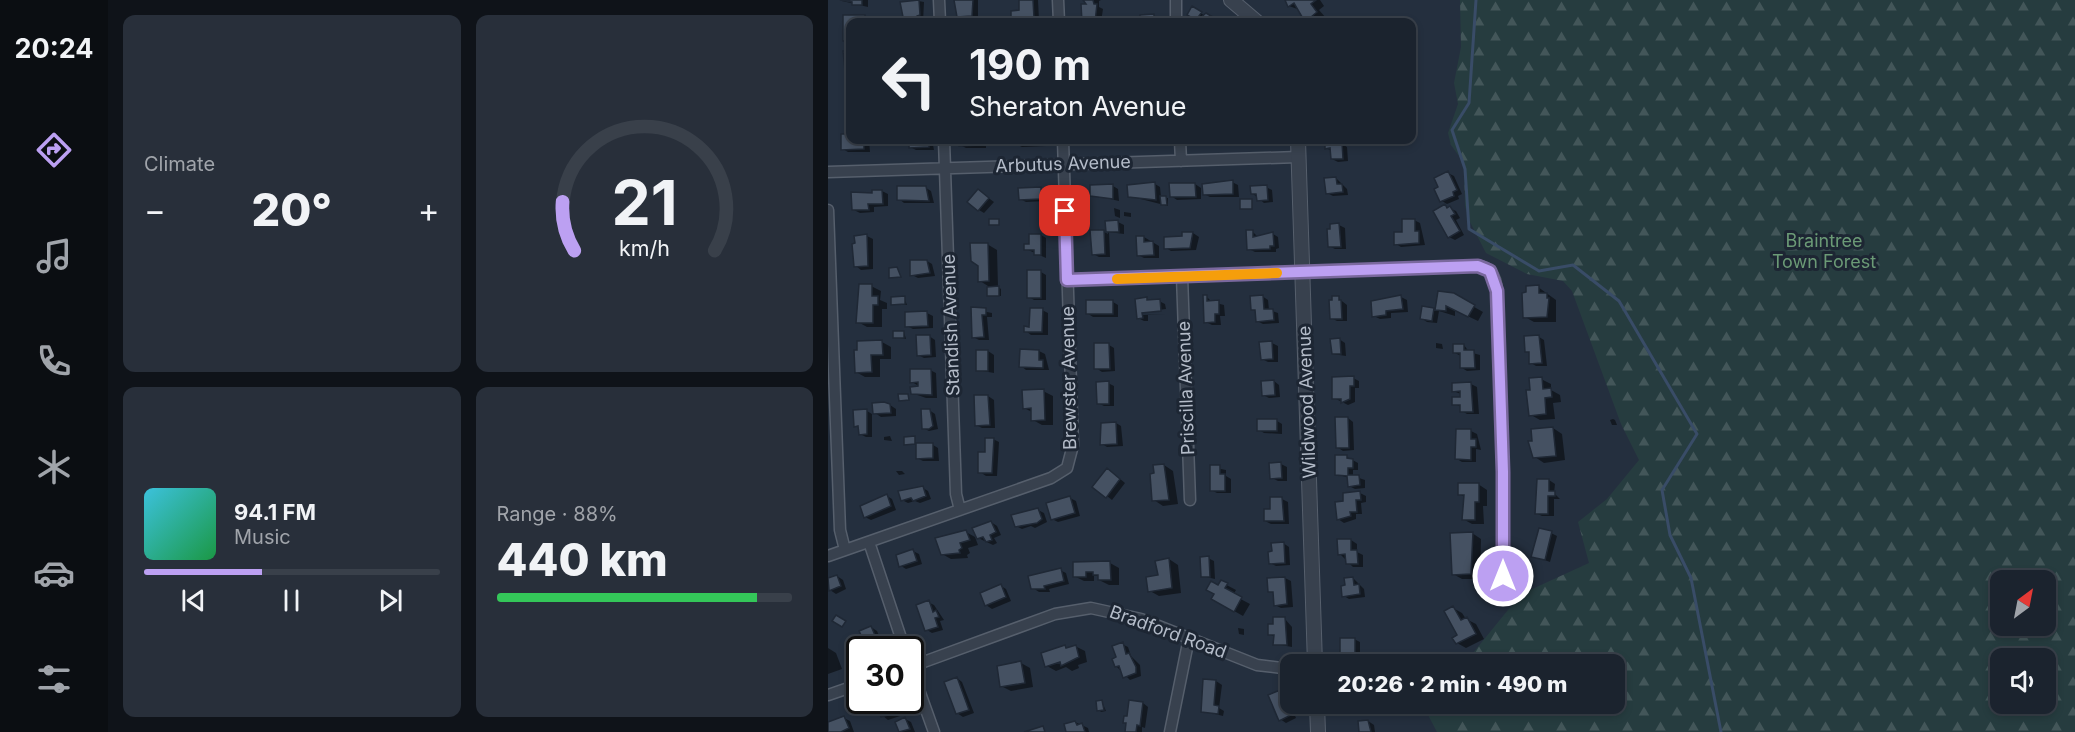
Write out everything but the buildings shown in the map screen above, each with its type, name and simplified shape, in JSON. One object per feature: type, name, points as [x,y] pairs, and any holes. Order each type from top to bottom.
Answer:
[{"type":"street","points":[[939,0],[940,18]]},
{"type":"street","points":[[1058,0],[1059,18]]},
{"type":"street","points":[[1176,0],[1176,18]]},
{"type":"street","points":[[1231,0],[1252,18]]},
{"type":"street","name":"Standish Avenue","points":[[944,144],[956,494],[960,510]]},
{"type":"street","name":"Brewster Avenue","points":[[828,556],[1051,478],[1062,472],[1069,463],[1073,445],[1062,144]]},
{"type":"street","points":[[1180,144],[1181,161]]},
{"type":"street","name":"Wildwood Avenue","points":[[1298,144],[1315,654]]},
{"type":"street","name":"Arbutus Avenue","points":[[828,171],[1298,157]]},
{"type":"street","points":[[828,210],[840,530],[845,550]]},
{"type":"street","points":[[1067,280],[1478,266],[1490,271],[1497,286],[1498,302],[1503,576]]},
{"type":"street","name":"Priscilla Avenue","points":[[1182,276],[1190,500]]},
{"type":"street","points":[[869,542],[900,636]]},
{"type":"street","name":"Bradford Road","points":[[924,661],[1055,614],[1083,608],[1120,612],[1257,665],[1280,668]]},
{"type":"street","points":[[1170,732],[1189,638]]},
{"type":"street","points":[[828,695],[846,689]]},
{"type":"street","points":[[924,703],[934,732]]},
{"type":"street","points":[[1317,714],[1318,732]]},
{"type":"green space","name":"Braintree Town Forest","points":[[1460,0],[2075,0],[2075,732],[1437,732],[1428,714],[1625,714],[1625,654],[1472,654],[1521,594],[1589,563],[1578,522],[1607,499],[1639,460],[1621,424],[1572,291],[1563,281],[1527,274],[1486,253],[1470,222],[1465,206],[1464,163],[1451,145],[1448,133],[1458,104],[1454,83],[1461,47]]},
{"type":"waterway","points":[[1476,0],[1469,103],[1452,130],[1465,169],[1469,229],[1539,271],[1573,265],[1619,301],[1697,434],[1662,490],[1670,535],[1691,578],[1721,732]]},
{"type":"slow traffic","points":[[1117,279],[1277,273]]},
{"type":"route","points":[[1065,211],[1067,280],[1478,266],[1487,268],[1495,280],[1497,291],[1503,472],[1503,576]]}]
